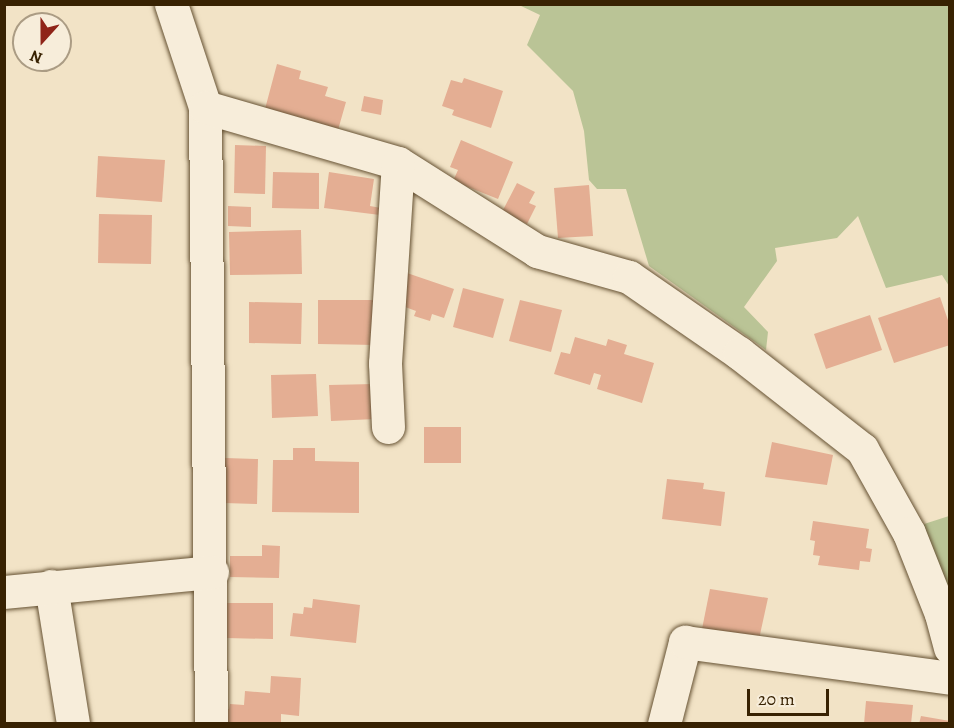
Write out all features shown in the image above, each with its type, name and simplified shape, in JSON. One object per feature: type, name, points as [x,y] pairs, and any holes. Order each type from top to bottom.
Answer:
[{"type":"street","points":[[171,4],[205,107],[212,572],[211,723]]},
{"type":"street","points":[[205,107],[398,163],[537,251],[629,277],[739,353],[862,449],[909,533],[941,614],[950,648]]},
{"type":"street","points":[[388,427],[385,363],[398,163]]},
{"type":"street","points":[[4,592],[212,572]]},
{"type":"street","points":[[51,586],[73,723]]},
{"type":"street","points":[[664,723],[685,642],[950,678]]},
{"type":"green space","points":[[519,5],[949,5],[949,286],[942,275],[886,288],[858,216],[837,238],[775,248],[777,261],[744,307],[768,332],[766,350],[649,266],[626,189],[597,189],[589,180],[584,131],[573,91],[527,45],[540,15]]},
{"type":"green space","points":[[949,516],[949,600],[921,525]]},
{"type":"building","points":[[277,64],[301,71],[299,79],[328,87],[325,96],[346,102],[338,130],[265,109]]},
{"type":"building","points":[[464,78],[503,91],[491,128],[452,115],[454,110],[442,106],[451,80],[462,83]]},
{"type":"building","points":[[364,96],[383,100],[381,115],[361,111]]},
{"type":"building","points":[[461,140],[513,162],[498,199],[453,181],[458,170],[450,167]]},
{"type":"building","points":[[235,145],[266,146],[265,194],[234,193]]},
{"type":"building","points":[[98,156],[165,160],[162,202],[96,197]]},
{"type":"building","points":[[273,172],[319,173],[319,209],[272,208]]},
{"type":"building","points":[[329,172],[374,179],[370,206],[381,208],[380,215],[324,208]]},
{"type":"building","points":[[517,183],[535,192],[529,203],[536,206],[527,224],[502,212]]},
{"type":"building","points":[[589,185],[593,236],[558,238],[554,188]]},
{"type":"building","points":[[228,206],[251,207],[251,227],[228,226]]},
{"type":"building","points":[[99,214],[152,215],[151,264],[98,263]]},
{"type":"building","points":[[301,230],[302,274],[230,275],[229,232]]},
{"type":"building","points":[[407,273],[454,289],[444,318],[432,314],[430,321],[414,316],[416,311],[397,304]]},
{"type":"building","points":[[463,288],[504,299],[493,338],[453,327]]},
{"type":"building","points":[[940,297],[950,326],[950,345],[894,363],[878,318]]},
{"type":"building","points":[[318,300],[377,300],[376,345],[318,344]]},
{"type":"building","points":[[520,300],[562,310],[551,352],[509,341]]},
{"type":"building","points":[[249,302],[302,303],[301,344],[249,343]]},
{"type":"building","points":[[870,315],[882,350],[826,369],[814,334]]},
{"type":"building","points":[[575,337],[606,346],[608,339],[627,345],[624,354],[654,363],[642,403],[597,389],[601,375],[594,373],[590,385],[554,374],[561,352],[570,354]]},
{"type":"building","points":[[316,374],[318,416],[272,418],[271,375]]},
{"type":"building","points":[[374,384],[376,419],[331,421],[329,385]]},
{"type":"building","points":[[424,427],[461,427],[461,463],[424,463]]},
{"type":"building","points":[[772,442],[833,455],[827,485],[765,477]]},
{"type":"building","points":[[293,448],[315,448],[315,461],[359,462],[359,513],[272,512],[273,460],[293,460]]},
{"type":"building","points":[[225,458],[258,459],[257,504],[224,503]]},
{"type":"building","points":[[667,479],[704,483],[703,489],[725,492],[721,526],[662,519]]},
{"type":"building","points":[[813,521],[869,529],[866,548],[872,549],[870,562],[860,561],[859,570],[818,565],[820,556],[813,555],[815,541],[810,540]]},
{"type":"building","points":[[262,545],[280,546],[279,578],[230,577],[230,556],[262,556]]},
{"type":"building","points":[[710,589],[768,598],[759,639],[702,629]]},
{"type":"building","points":[[313,599],[360,605],[356,643],[290,636],[293,613],[303,614],[304,607],[312,608]]},
{"type":"building","points":[[227,603],[273,603],[273,639],[226,638]]},
{"type":"building","points":[[271,676],[301,678],[299,716],[281,714],[281,724],[224,724],[225,709],[229,709],[230,704],[244,705],[245,691],[270,693]]},
{"type":"building","points":[[866,701],[913,705],[911,724],[864,724]]},
{"type":"building","points":[[921,716],[950,721],[950,724],[919,724]]}]
